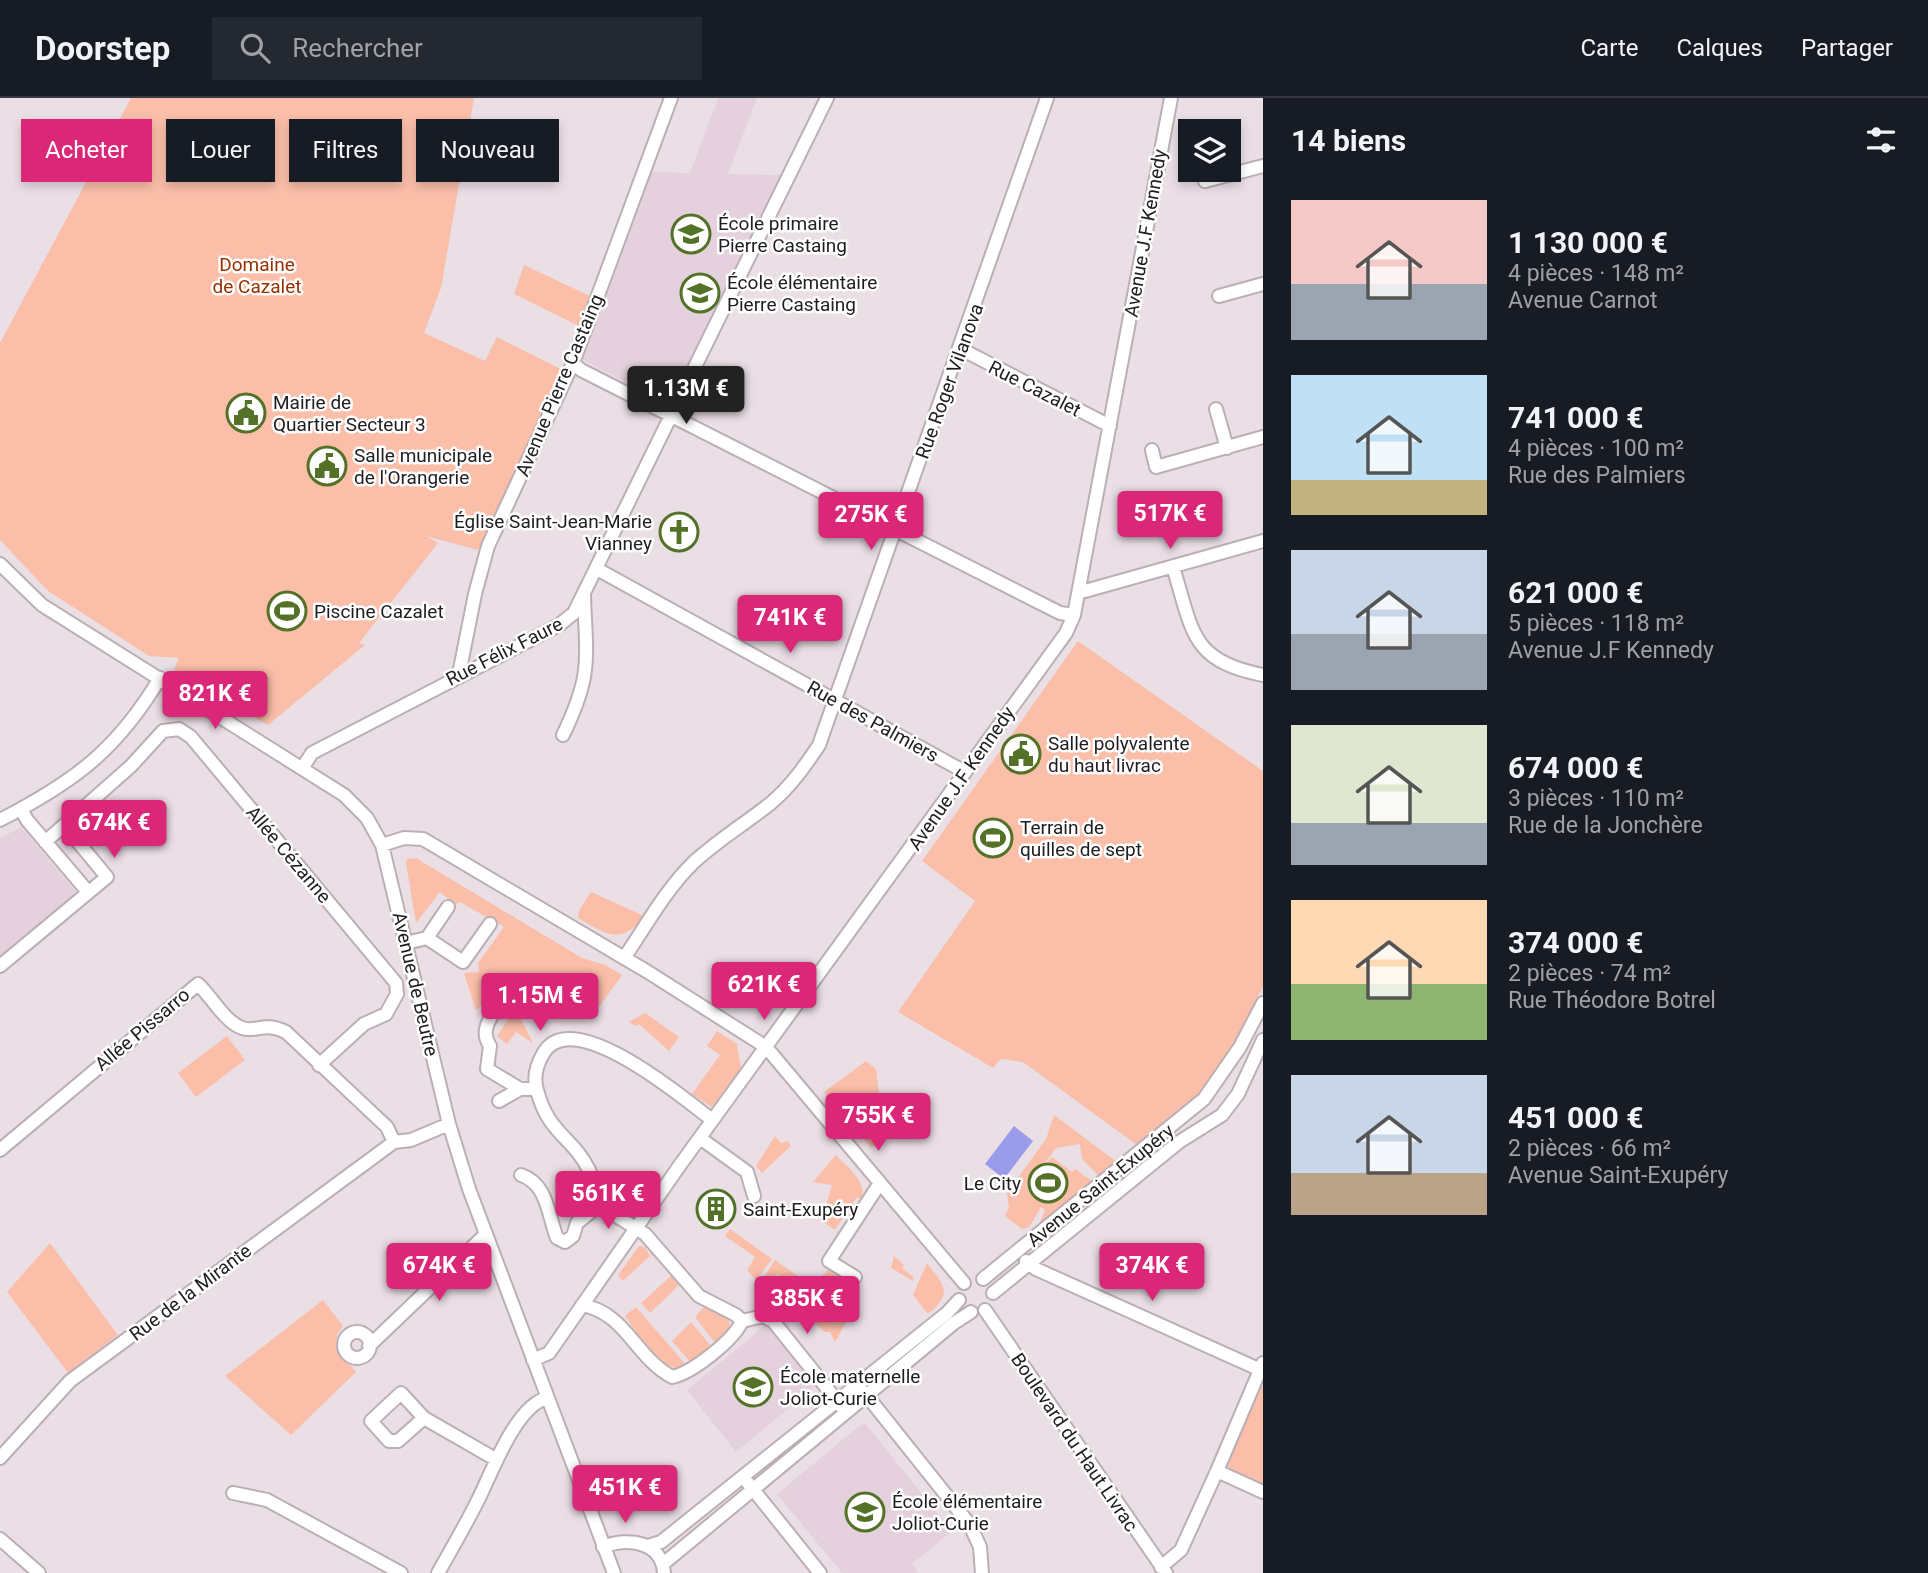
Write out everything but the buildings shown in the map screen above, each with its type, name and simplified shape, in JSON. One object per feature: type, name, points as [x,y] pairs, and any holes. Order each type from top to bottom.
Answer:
[{"type":"street","name":"Avenue Pierre Castaing","points":[[459,674],[488,546],[573,363],[671,98]]},
{"type":"street","name":"Rue Félix Faure","points":[[303,767],[312,753],[459,674],[559,625],[574,613],[827,98]]},
{"type":"street","name":"Rue Roger Vilanova","points":[[624,958],[671,888],[727,834],[771,803],[793,781],[819,745],[1048,98]]},
{"type":"street","name":"Avenue J.F Kennedy","points":[[533,1360],[549,1353],[712,1120],[1066,633],[1074,615],[1079,590],[1171,98]]},
{"type":"street","points":[[1241,172],[1263,166]]},
{"type":"street","points":[[1219,296],[1263,284]]},
{"type":"street","name":"Rue Cazalet","points":[[961,349],[1110,426]]},
{"type":"street","points":[[573,363],[581,370],[1060,612],[1074,615]]},
{"type":"street","points":[[1216,409],[1227,448]]},
{"type":"street","points":[[1152,450],[1156,467],[1263,437]]},
{"type":"street","points":[[1079,590],[1263,541]]},
{"type":"street","name":"Avenue de Beutre","points":[[0,564],[42,605],[303,767],[356,805],[382,845],[449,1124],[485,1235],[614,1573]]},
{"type":"street","points":[[1173,567],[1191,625],[1202,648],[1224,665],[1263,675]]},
{"type":"street","name":"Rue des Palmiers","points":[[597,569],[965,772]]},
{"type":"street","points":[[563,735],[585,682],[588,664],[584,595]]},
{"type":"street","points":[[0,820],[79,775],[111,746],[160,678]]},
{"type":"street","name":"Allée Cézanne","points":[[64,825],[131,766],[163,731],[180,729],[191,737],[396,983],[397,994],[386,1014],[364,1024],[319,1065]]},
{"type":"street","points":[[21,809],[88,892]]},
{"type":"street","points":[[0,966],[107,877],[64,825],[45,842]]},
{"type":"street","points":[[382,845],[404,838],[423,839],[624,958],[766,1047],[964,1283]]},
{"type":"street","points":[[406,943],[427,937],[448,907]]},
{"type":"street","points":[[427,937],[463,962],[490,924]]},
{"type":"street","name":"Allée Pissarro","points":[[0,1150],[198,984],[232,1022],[244,1029],[271,1025],[286,1032],[319,1065]]},
{"type":"street","points":[[501,1002],[486,1025],[485,1038],[490,1046],[487,1069],[520,1089]]},
{"type":"street","name":"Avenue Saint-Exupéry","points":[[983,1279],[1183,1118],[1215,1085],[1240,1047],[1263,1003]]},
{"type":"street","points":[[712,1120],[609,1048],[582,1040],[555,1042],[545,1050],[535,1077],[536,1089],[553,1128],[589,1171],[599,1205],[645,1234],[699,1296],[736,1315],[741,1321]]},
{"type":"street","name":"Avenue Saint-Exupéry","points":[[993,1293],[1193,1132],[1222,1115],[1232,1103],[1263,1040]]},
{"type":"street","points":[[1240,1047],[1256,1055]]},
{"type":"street","points":[[319,1065],[387,1127],[394,1142]]},
{"type":"street","points":[[499,1101],[520,1089],[536,1089]]},
{"type":"street","name":"Avenue Saint-Exupéry","points":[[1183,1118],[1193,1132]]},
{"type":"street","name":"Rue de la Mirante","points":[[0,1458],[70,1381],[394,1142],[411,1140],[449,1124]]},
{"type":"street","points":[[700,1138],[747,1172],[754,1196]]},
{"type":"street","points":[[522,1175],[531,1178],[540,1190],[552,1216],[556,1238],[565,1242],[573,1236],[577,1223],[599,1205]]},
{"type":"street","points":[[855,1277],[829,1261],[880,1183]]},
{"type":"street","points":[[369,1346],[485,1235]]},
{"type":"street","name":"Avenue Saint-Exupéry","points":[[1018,1252],[1029,1265]]},
{"type":"street","points":[[1029,1265],[1262,1368],[1181,1550],[1164,1570]]},
{"type":"street","points":[[603,1547],[617,1542],[632,1541],[648,1546],[661,1542],[947,1313],[959,1300],[964,1283],[973,1278],[983,1279],[993,1293],[992,1303],[985,1310],[971,1312],[954,1323],[752,1489],[664,1569],[648,1546]]},
{"type":"street","points":[[959,1300],[971,1312]]},
{"type":"street","points":[[582,1305],[611,1315],[658,1369],[672,1377],[684,1374],[737,1333],[741,1321]]},
{"type":"street","name":"Boulevard du Haut Livrac","points":[[985,1310],[1164,1570]]},
{"type":"street","points":[[741,1321],[763,1316],[773,1321],[846,1413]]},
{"type":"street","points":[[858,1383],[970,1525],[980,1547],[982,1573]]},
{"type":"street","points":[[438,1573],[527,1410],[538,1400],[547,1398]]},
{"type":"street","points":[[424,1418],[497,1461]]},
{"type":"street","points":[[1217,1471],[1263,1492]]},
{"type":"street","points":[[742,1476],[820,1573]]},
{"type":"street","points":[[233,1493],[267,1500],[401,1573]]},
{"type":"street","points":[[0,1539],[39,1573]]},
{"type":"shaded area","name":"École primaire Pierre Castaing","points":[[718,98],[757,98],[728,174],[781,175],[668,404],[583,360],[652,172],[690,173]]},
{"type":"shaded area","points":[[21,827],[77,893],[0,957],[0,838]]},
{"type":"shaded area","name":"École maternelle Joliot-Curie","points":[[768,1323],[818,1384],[736,1452],[687,1390]]},
{"type":"shaded area","name":"École élémentaire Joliot-Curie","points":[[864,1422],[952,1531],[912,1564],[919,1573],[842,1573],[777,1494]]},
{"type":"green space","name":"Domaine de Cazalet","points":[[131,98],[474,98],[470,119],[416,119],[416,182],[459,182],[441,288],[424,333],[485,361],[497,337],[563,370],[478,550],[426,536],[438,543],[359,643],[365,645],[268,725],[174,669],[179,658],[149,656],[48,591],[0,540],[0,343],[86,182],[152,182],[152,119],[120,119]]},
{"type":"green space","points":[[524,265],[590,296],[579,326],[514,294]]},
{"type":"green space","points":[[1078,641],[1263,771],[1263,987],[1224,1061],[1203,1091],[1137,1145],[1023,1062],[1001,1059],[993,1068],[898,1012],[975,901],[922,861]]},
{"type":"green space","points":[[416,858],[582,958],[605,965],[622,975],[599,1007],[579,1004],[552,1005],[525,1018],[513,999],[493,993],[476,1011],[464,973],[479,972],[478,963],[504,927],[460,902],[455,904],[440,892],[416,923],[406,863],[407,859]]},
{"type":"green space","points":[[591,892],[644,916],[628,932],[612,935],[605,933],[578,918],[579,910]]},
{"type":"green space","points":[[515,1009],[533,1043],[516,1032],[507,1044],[497,1036]]},
{"type":"green space","points":[[645,1013],[679,1037],[669,1051],[639,1024],[635,1026],[629,1022]]},
{"type":"green space","points":[[717,1031],[737,1044],[741,1068],[712,1107],[692,1094],[720,1055],[707,1046]]},
{"type":"green space","points":[[227,1036],[245,1060],[196,1097],[178,1073]]},
{"type":"green space","points":[[866,1061],[876,1069],[881,1108],[918,1112],[916,1122],[892,1140],[888,1135],[871,1148],[824,1092]]},
{"type":"green space","points":[[1054,1115],[1117,1162],[1099,1176],[1082,1159],[1080,1144],[1056,1148],[1022,1194],[1052,1157],[1072,1172],[1075,1169],[1092,1181],[1039,1224],[1045,1210],[1041,1207],[1029,1227],[1022,1229],[1005,1216],[1009,1207],[1007,1193],[1046,1139]]},
{"type":"green space","points":[[775,1136],[781,1143],[788,1141],[791,1146],[762,1173],[756,1166]]},
{"type":"green space","points":[[836,1155],[859,1180],[863,1192],[862,1199],[857,1197],[835,1230],[808,1212],[812,1207],[826,1206],[832,1185],[813,1182]]},
{"type":"green space","points":[[730,1229],[772,1259],[756,1280],[747,1270],[755,1257],[725,1236]]},
{"type":"green space","points":[[50,1243],[118,1335],[68,1373],[7,1292]]},
{"type":"green space","points":[[639,1246],[645,1247],[650,1256],[623,1281],[618,1275]]},
{"type":"green space","points":[[894,1256],[904,1265],[902,1268],[914,1278],[913,1281],[891,1268]]},
{"type":"green space","points":[[775,1260],[808,1283],[817,1281],[828,1270],[841,1278],[826,1305],[831,1309],[825,1317],[835,1323],[841,1314],[849,1317],[835,1342],[830,1332],[824,1332],[798,1303],[804,1293],[777,1274],[768,1286],[761,1282]]},
{"type":"green space","points":[[927,1263],[944,1289],[941,1300],[928,1314],[913,1295]]},
{"type":"green space","points":[[666,1268],[679,1285],[650,1313],[641,1303],[671,1276]]},
{"type":"green space","points":[[323,1300],[343,1326],[337,1335],[336,1347],[356,1372],[291,1435],[225,1376]]},
{"type":"green space","points":[[636,1307],[687,1366],[669,1366],[652,1352],[625,1316]]},
{"type":"green space","points":[[704,1307],[729,1320],[730,1330],[715,1343],[695,1317]]},
{"type":"green space","points":[[691,1322],[711,1346],[691,1363],[672,1341]]},
{"type":"green space","points":[[1263,1386],[1263,1487],[1230,1470],[1227,1461],[1257,1391]]},
{"type":"water","points":[[1014,1126],[1033,1141],[1004,1179],[985,1164]]},
{"type":"place","name":"École primaire Pierre Castaing","points":[[691,234]]},
{"type":"place","name":"École élémentaire Pierre Castaing","points":[[700,293]]},
{"type":"place","name":"Mairie de Quartier Secteur 3","points":[[246,413]]},
{"type":"place","name":"Salle municipale de l'Orangerie","points":[[327,466]]},
{"type":"place","name":"Église Saint-Jean-Marie Vianney","points":[[679,532]]},
{"type":"place","name":"Piscine Cazalet","points":[[287,611]]},
{"type":"place","name":"Salle polyvalente du haut livrac","points":[[1021,754]]},
{"type":"place","name":"Terrain de quilles de sept","points":[[993,838]]},
{"type":"place","name":"Le City","points":[[1048,1183]]},
{"type":"place","name":"Saint-Exupéry","points":[[716,1209]]},
{"type":"place","name":"École maternelle Joliot-Curie","points":[[753,1387]]},
{"type":"place","name":"École élémentaire Joliot-Curie","points":[[865,1512]]}]
